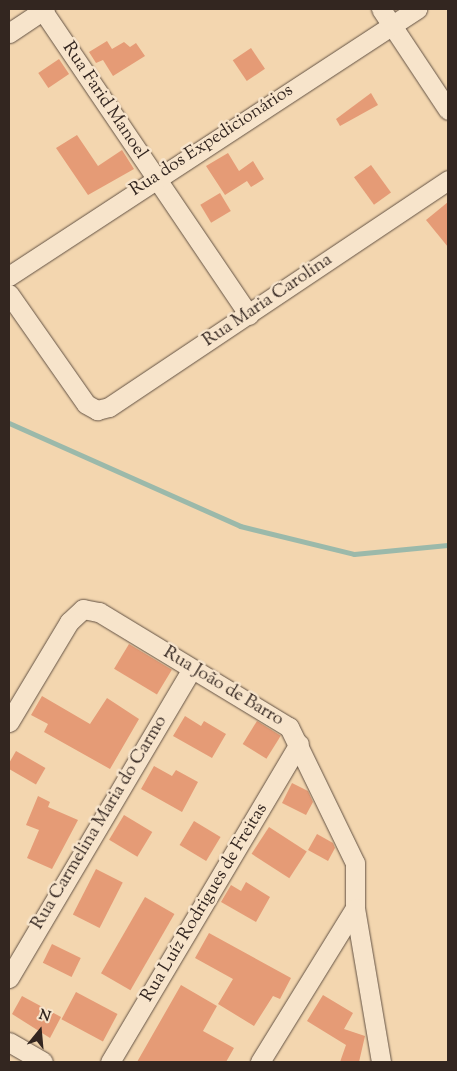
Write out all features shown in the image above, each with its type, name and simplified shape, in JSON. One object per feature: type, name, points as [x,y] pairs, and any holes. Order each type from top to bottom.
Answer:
[{"type":"street","points":[[380,9],[448,110]]},
{"type":"street","name":"Rua dos Expedicionários","points":[[9,276],[155,177],[417,9]]},
{"type":"street","points":[[9,34],[44,10]]},
{"type":"street","name":"Rua Farid Manoel","points":[[44,10],[249,315]]},
{"type":"street","name":"Rua Maria Carolina","points":[[9,294],[86,404],[97,410],[109,406],[249,315],[448,180]]},
{"type":"street","name":"Rua João de Barro","points":[[15,699],[69,622],[83,609],[99,612],[289,727],[299,744],[355,863],[355,908],[380,1062]]},
{"type":"street","name":"Rua Carmelina Maria do Carmo","points":[[9,978],[192,669]]},
{"type":"street","points":[[9,722],[15,699]]},
{"type":"street","name":"Rua Luíz Rodrigues de Freitas","points":[[110,1062],[299,744]]},
{"type":"street","points":[[260,1062],[355,908]]},
{"type":"street","points":[[9,1042],[43,1062]]},
{"type":"building","points":[[107,41],[112,49],[124,42],[130,47],[136,43],[145,56],[113,76],[103,60],[96,63],[89,52]]},
{"type":"building","points":[[251,48],[265,69],[247,81],[233,60]]},
{"type":"building","points":[[59,59],[69,74],[48,88],[38,73]]},
{"type":"building","points":[[371,93],[378,105],[340,126],[336,119]]},
{"type":"building","points":[[77,135],[98,166],[122,150],[134,169],[88,195],[56,148]]},
{"type":"building","points":[[228,153],[239,171],[253,161],[264,179],[251,187],[247,181],[225,195],[206,166]]},
{"type":"building","points":[[371,165],[391,193],[374,205],[354,177]]},
{"type":"building","points":[[220,193],[231,211],[211,223],[200,205]]},
{"type":"building","points":[[448,202],[448,247],[426,220]]},
{"type":"building","points":[[129,644],[172,670],[157,695],[114,669]]},
{"type":"building","points":[[42,696],[90,724],[107,698],[139,719],[110,769],[44,732],[48,724],[31,715]]},
{"type":"building","points":[[185,716],[201,726],[204,721],[226,734],[212,758],[173,736]]},
{"type":"building","points":[[257,721],[281,736],[266,759],[243,744]]},
{"type":"building","points":[[16,751],[45,768],[36,784],[9,769],[9,763]]},
{"type":"building","points":[[154,766],[172,776],[176,770],[198,782],[182,812],[141,789]]},
{"type":"building","points":[[292,783],[308,791],[313,802],[306,815],[282,803]]},
{"type":"building","points":[[38,796],[50,802],[48,807],[78,820],[52,869],[27,858],[39,830],[26,825]]},
{"type":"building","points":[[124,815],[152,832],[137,857],[109,840]]},
{"type":"building","points":[[194,821],[221,837],[206,861],[180,845]]},
{"type":"building","points":[[269,827],[307,852],[289,878],[252,854]]},
{"type":"building","points":[[317,834],[333,843],[335,848],[328,861],[308,850]]},
{"type":"building","points":[[96,869],[123,883],[100,928],[73,914]]},
{"type":"building","points":[[246,882],[270,897],[256,922],[221,902],[231,885],[241,891]]},
{"type":"building","points":[[145,897],[174,914],[130,990],[101,973]]},
{"type":"building","points":[[209,933],[291,978],[280,999],[273,996],[254,1026],[218,1004],[233,979],[195,958]]},
{"type":"building","points":[[52,944],[81,958],[72,977],[43,963]]},
{"type":"building","points":[[181,985],[217,1006],[203,1031],[234,1048],[226,1062],[137,1062]]},
{"type":"building","points":[[76,992],[117,1014],[103,1041],[61,1019]]},
{"type":"building","points":[[323,995],[353,1013],[344,1029],[365,1036],[359,1062],[340,1062],[346,1045],[307,1021]]},
{"type":"building","points":[[22,996],[61,1017],[50,1038],[12,1014]]},
{"type":"waterway","points":[[9,423],[240,526],[354,554],[448,545]]}]
